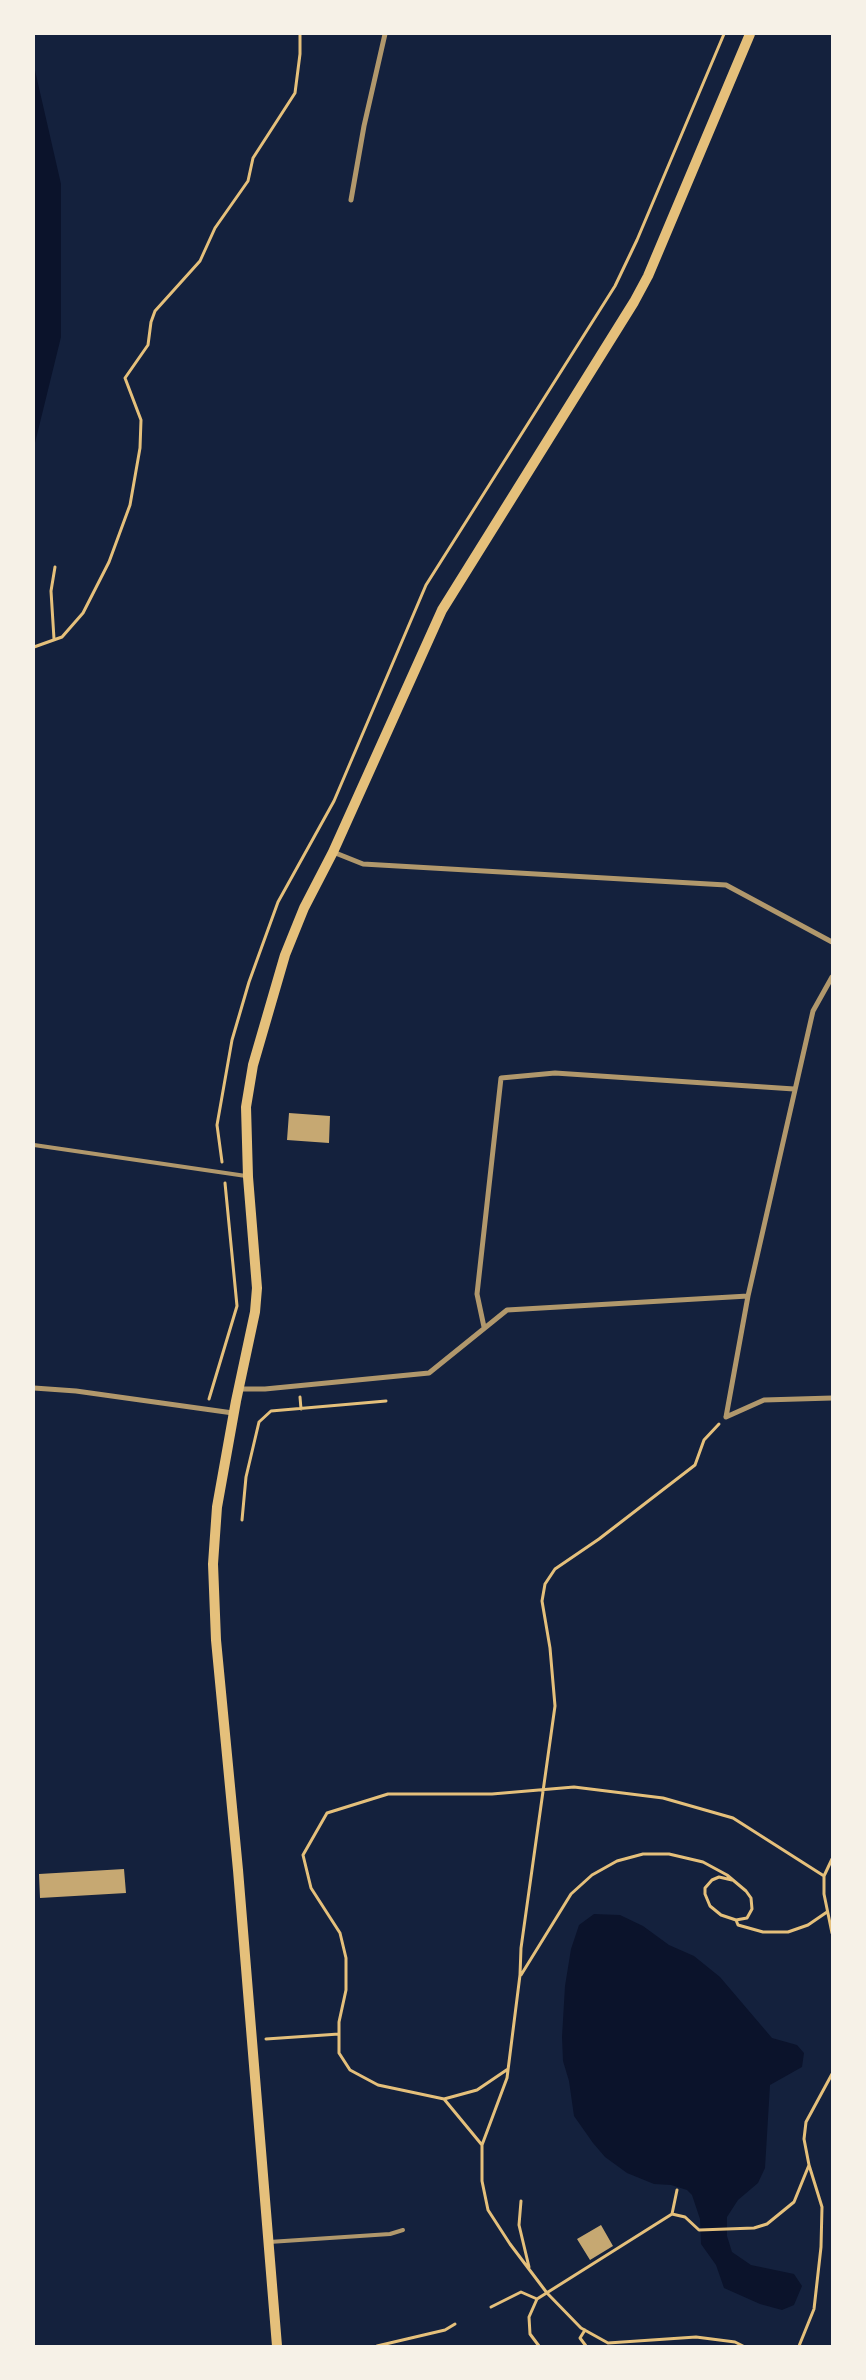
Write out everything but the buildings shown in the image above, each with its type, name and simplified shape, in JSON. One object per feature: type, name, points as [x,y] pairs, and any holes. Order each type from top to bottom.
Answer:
[{"type":"main road","points":[[277,2346],[216,1640],[213,1564],[217,1507],[233,1413],[255,1312],[257,1288],[248,1176],[246,1107],[253,1065],[286,955],[304,908],[333,852],[442,610],[634,302],[648,276],[750,34]]},
{"type":"street","points":[[351,200],[364,126],[386,34]]},
{"type":"street","points":[[333,852],[363,864],[726,884],[832,942]]},
{"type":"street","points":[[726,1417],[748,1296],[794,1089],[813,1011],[832,977]]},
{"type":"street","points":[[484,1327],[477,1294],[501,1078],[555,1073],[794,1089]]},
{"type":"street","points":[[238,1389],[265,1389],[429,1373],[507,1310],[748,1296]]},
{"type":"street","points":[[34,1388],[76,1391],[233,1413]]},
{"type":"street","points":[[726,1417],[764,1400],[832,1398]]},
{"type":"lane","points":[[34,1145],[248,1176]]},
{"type":"lane","points":[[269,2242],[390,2234],[403,2230]]},
{"type":"path","points":[[34,647],[62,637],[83,613],[109,562],[130,505],[140,448],[141,420],[125,378],[148,345],[151,322],[155,311],[200,260],[215,228],[248,181],[253,158],[295,93],[300,54],[300,34]]},
{"type":"path","points":[[54,639],[51,591],[56,567]]},
{"type":"path","points":[[242,1520],[246,1477],[259,1422],[271,1412],[386,1401]]},
{"type":"path","points":[[726,1417],[704,1440],[695,1465],[599,1539],[555,1569],[545,1584],[542,1601],[550,1648],[554,1706],[521,1948],[520,1975],[507,2078],[482,2145],[482,2181],[488,2210],[546,2293],[585,2330],[608,2343],[696,2337],[735,2342],[743,2346]]},
{"type":"path","points":[[508,2069],[478,2090],[444,2099],[378,2085],[350,2070],[339,2053],[339,2022],[346,1990],[346,1958],[340,1933],[311,1888],[303,1855],[327,1813],[388,1794],[492,1794],[574,1787],[663,1798],[734,1818],[824,1876]]},
{"type":"path","points":[[520,1975],[571,1894],[592,1875],[617,1861],[643,1854],[669,1854],[703,1862],[732,1880],[746,1891],[751,1898],[752,1909],[747,1918],[736,1920],[721,1915],[710,1906],[705,1894],[705,1888],[712,1880],[719,1877],[732,1880]]},
{"type":"path","points":[[832,1859],[824,1876],[824,1894],[832,1933]]},
{"type":"path","points":[[736,1920],[738,1926],[763,1932],[788,1932],[808,1925],[827,1912]]},
{"type":"path","points":[[252,2040],[339,2034]]},
{"type":"path","points":[[799,2346],[814,2309],[819,2275],[822,2207],[809,2165],[804,2139],[806,2122],[832,2074]]},
{"type":"path","points":[[444,2099],[482,2145]]},
{"type":"path","points":[[672,2214],[685,2217],[699,2230],[754,2228],[767,2224],[794,2202],[809,2165]]},
{"type":"path","points":[[539,2346],[530,2334],[529,2318],[537,2299],[672,2214],[678,2190]]},
{"type":"path","points":[[521,2202],[519,2225],[530,2270]]},
{"type":"path","points":[[492,2307],[521,2292],[537,2299]]},
{"type":"path","points":[[377,2346],[445,2330],[455,2324]]},
{"type":"path","points":[[585,2330],[580,2338],[586,2346]]},
{"type":"water","points":[[34,66],[61,184],[61,337],[34,447]]},
{"type":"water","points":[[594,1914],[620,1915],[643,1926],[669,1945],[694,1956],[720,1977],[772,2038],[797,2045],[804,2053],[802,2067],[770,2085],[765,2168],[758,2183],[738,2200],[727,2217],[727,2236],[732,2252],[751,2265],[794,2274],[802,2286],[794,2305],[782,2310],[760,2304],[724,2288],[716,2265],[701,2244],[700,2219],[692,2195],[687,2190],[671,2185],[654,2184],[627,2173],[605,2157],[574,2116],[569,2081],[563,2061],[562,2037],[565,1986],[571,1949],[579,1925]]}]
